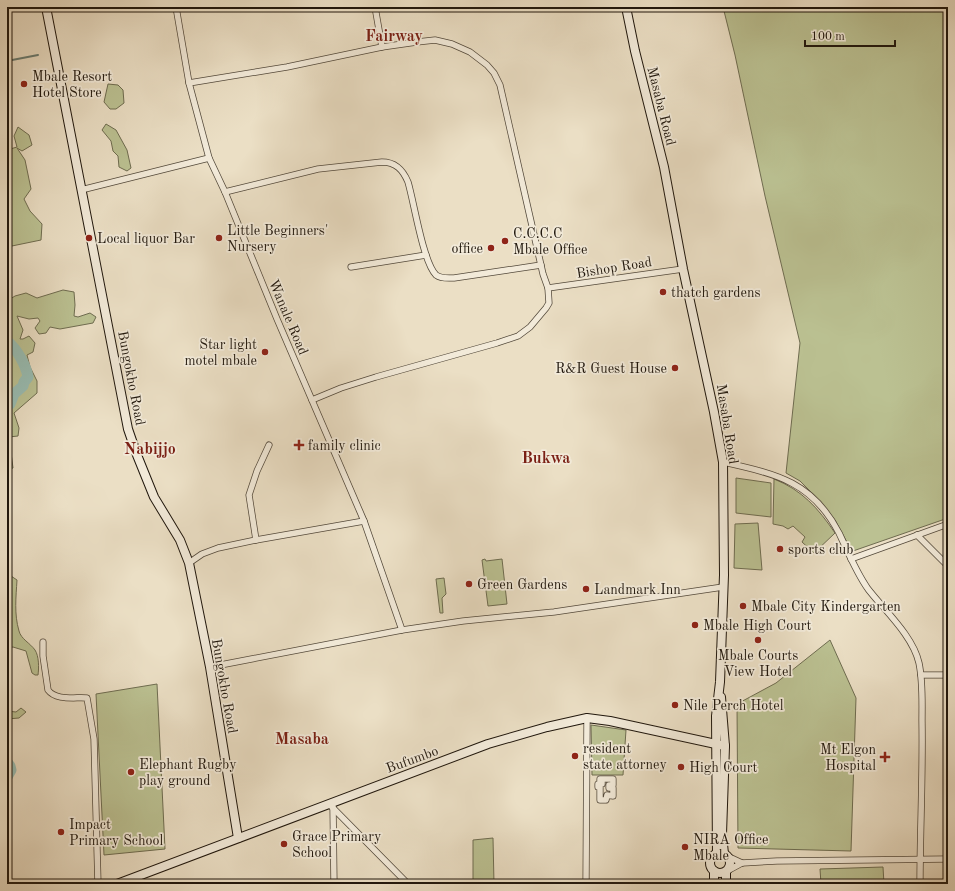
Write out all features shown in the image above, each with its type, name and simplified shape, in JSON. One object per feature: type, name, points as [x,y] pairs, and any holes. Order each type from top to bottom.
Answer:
[{"type":"street","name":"Bungokho Road","points":[[46,7],[76,155],[81,190],[100,277],[128,429],[154,497],[180,540],[189,563],[210,667],[238,838]]},
{"type":"street","name":"Wanale Road","points":[[176,7],[189,83],[209,158],[225,192],[277,319],[364,520],[402,630]]},
{"type":"street","points":[[375,7],[382,47]]},
{"type":"street","name":"Masaba Road","points":[[626,7],[635,51],[664,167],[683,269],[707,377],[723,462],[723,587],[720,682],[716,716],[716,745],[723,855]]},
{"type":"street","points":[[189,83],[287,67],[382,47],[435,40],[452,44],[470,52],[487,65],[494,73],[500,85],[541,265],[548,288],[549,303],[530,327],[518,336],[376,377],[341,388],[312,400]]},
{"type":"street","points":[[81,190],[209,158]]},
{"type":"street","points":[[225,192],[318,169],[374,162],[391,163],[404,172],[408,182],[426,255],[431,268],[436,275],[442,278],[474,276],[541,265]]},
{"type":"street","points":[[351,267],[426,255]]},
{"type":"street","name":"Bishop Road","points":[[548,288],[683,269]]},
{"type":"street","points":[[256,540],[249,495],[257,471],[269,445]]},
{"type":"street","points":[[723,462],[784,478],[809,494],[826,512],[866,586],[910,642],[919,662],[921,676],[922,741],[920,884]]},
{"type":"street","points":[[189,563],[210,551],[256,540],[364,520]]},
{"type":"street","points":[[851,559],[948,524]]},
{"type":"street","points":[[917,535],[948,566]]},
{"type":"street","points":[[210,667],[402,630],[463,620],[554,612],[723,587]]},
{"type":"street","points":[[43,642],[43,656],[48,690],[51,694],[56,696],[87,698],[90,711],[94,739],[98,884]]},
{"type":"street","points":[[921,676],[948,675]]},
{"type":"street","points":[[720,682],[724,715],[725,746],[722,834],[723,855]]},
{"type":"street","points":[[586,884],[587,718]]},
{"type":"street","name":"Bufumbo","points":[[117,884],[238,838],[331,806],[488,744],[547,727],[587,718],[610,721],[725,746]]},
{"type":"street","points":[[600,779],[613,779],[613,785],[609,784],[609,788],[613,788],[613,796],[606,795],[606,800],[600,800],[600,787],[598,787],[598,784],[602,784],[600,779]]},
{"type":"street","points":[[331,806],[334,884]]},
{"type":"street","points":[[331,806],[408,884]]},
{"type":"street","points":[[714,884],[714,871],[710,862],[713,857],[723,855],[742,864]]},
{"type":"street","points":[[723,855],[731,861],[727,871],[726,884]]},
{"type":"street","points":[[714,871],[718,873],[727,871],[742,864],[777,861],[948,859]]},
{"type":"green space","name":"sports club","points":[[723,7],[948,7],[948,518],[853,551],[835,520],[817,498],[800,481],[786,473],[800,343],[765,196],[735,55]]},
{"type":"green space","points":[[108,84],[118,85],[123,90],[124,103],[116,109],[110,109],[104,102]]},
{"type":"green space","points":[[106,124],[116,130],[127,150],[131,168],[127,171],[119,167],[118,156],[113,151],[111,141],[102,130]]},
{"type":"green space","points":[[18,127],[29,135],[32,145],[22,151],[17,148],[25,160],[31,189],[24,199],[30,211],[42,224],[41,240],[7,247],[7,150],[17,147],[14,136]]},
{"type":"green space","points":[[63,290],[74,292],[74,316],[78,317],[90,313],[96,317],[93,323],[60,329],[50,327],[46,333],[39,334],[35,328],[40,321],[38,318],[29,319],[17,316],[23,330],[20,339],[29,336],[35,343],[33,352],[27,355],[30,367],[37,381],[37,393],[14,413],[19,428],[18,436],[9,437],[13,468],[7,470],[7,301],[15,296],[26,293],[37,298]]},
{"type":"green space","points":[[736,478],[771,483],[771,517],[736,513]]},
{"type":"green space","points":[[774,479],[784,483],[809,501],[835,533],[814,553],[802,542],[805,537],[793,526],[788,529],[783,526],[773,524]]},
{"type":"green space","points":[[758,523],[762,570],[734,568],[735,524]]},
{"type":"green space","points":[[485,559],[486,561],[502,559],[507,604],[488,606],[482,560]]},
{"type":"green space","points":[[11,576],[17,580],[17,625],[20,634],[35,650],[39,669],[38,675],[32,673],[26,651],[13,647],[7,648],[7,578]]},
{"type":"green space","points":[[444,578],[446,594],[442,598],[443,613],[440,613],[436,579]]},
{"type":"green space","points":[[830,640],[856,698],[851,851],[738,848],[737,704],[776,683]]},
{"type":"green space","name":"Elephant Rugby play ground","points":[[157,684],[165,849],[104,855],[96,694]]},
{"type":"green space","points":[[21,708],[26,712],[19,718],[7,719],[7,711],[16,712]]},
{"type":"green space","points":[[591,725],[626,730],[623,775],[592,775]]},
{"type":"green space","points":[[493,838],[494,884],[478,884],[473,881],[473,840]]},
{"type":"green space","points":[[883,867],[884,884],[821,884],[820,869]]},
{"type":"waterway","points":[[7,61],[38,55]]},
{"type":"waterway","points":[[7,341],[14,348],[20,358],[28,377],[23,386],[14,394],[10,404],[7,406]]},
{"type":"waterway","points":[[7,762],[11,770],[7,777]]},
{"type":"place","name":"Mbale Resort Hotel Store","points":[[24,84]]},
{"type":"place","name":"Local liquor Bar","points":[[89,238]]},
{"type":"place","name":"Little Beginners' Nursery","points":[[219,238]]},
{"type":"place","name":"C.C.C.C Mbale Office","points":[[505,241]]},
{"type":"place","name":"office","points":[[491,248]]},
{"type":"place","name":"thatch gardens","points":[[663,292]]},
{"type":"place","name":"Star light motel mbale","points":[[265,352]]},
{"type":"place","name":"R&R Guest House","points":[[675,368]]},
{"type":"place","name":"family clinic","points":[[299,445]]},
{"type":"place","name":"sports club","points":[[780,549]]},
{"type":"place","name":"Green Gardens","points":[[469,584]]},
{"type":"place","name":"Landmark Inn","points":[[586,589]]},
{"type":"place","name":"Mbale City Kindergarten","points":[[743,606]]},
{"type":"place","name":"Mbale High Court","points":[[695,625]]},
{"type":"place","name":"Mbale Courts View Hotel","points":[[758,640]]},
{"type":"place","name":"Nile Perch Hotel","points":[[675,705]]},
{"type":"place","name":"resident state attorney","points":[[575,756]]},
{"type":"place","name":"Mt Elgon Hospital","points":[[885,757]]},
{"type":"place","name":"High Court","points":[[681,767]]},
{"type":"place","name":"Elephant Rugby play ground","points":[[131,772]]},
{"type":"place","name":"Impact Primary School","points":[[61,832]]},
{"type":"place","name":"Grace Primary School","points":[[284,844]]},
{"type":"place","name":"NIRA Office Mbale","points":[[685,847]]},
{"type":"district","name":"Fairway","points":[[394,35]]},
{"type":"district","name":"Nabijjo","points":[[150,448]]},
{"type":"district","name":"Bukwa","points":[[546,457]]},
{"type":"district","name":"Masaba","points":[[302,738]]}]
